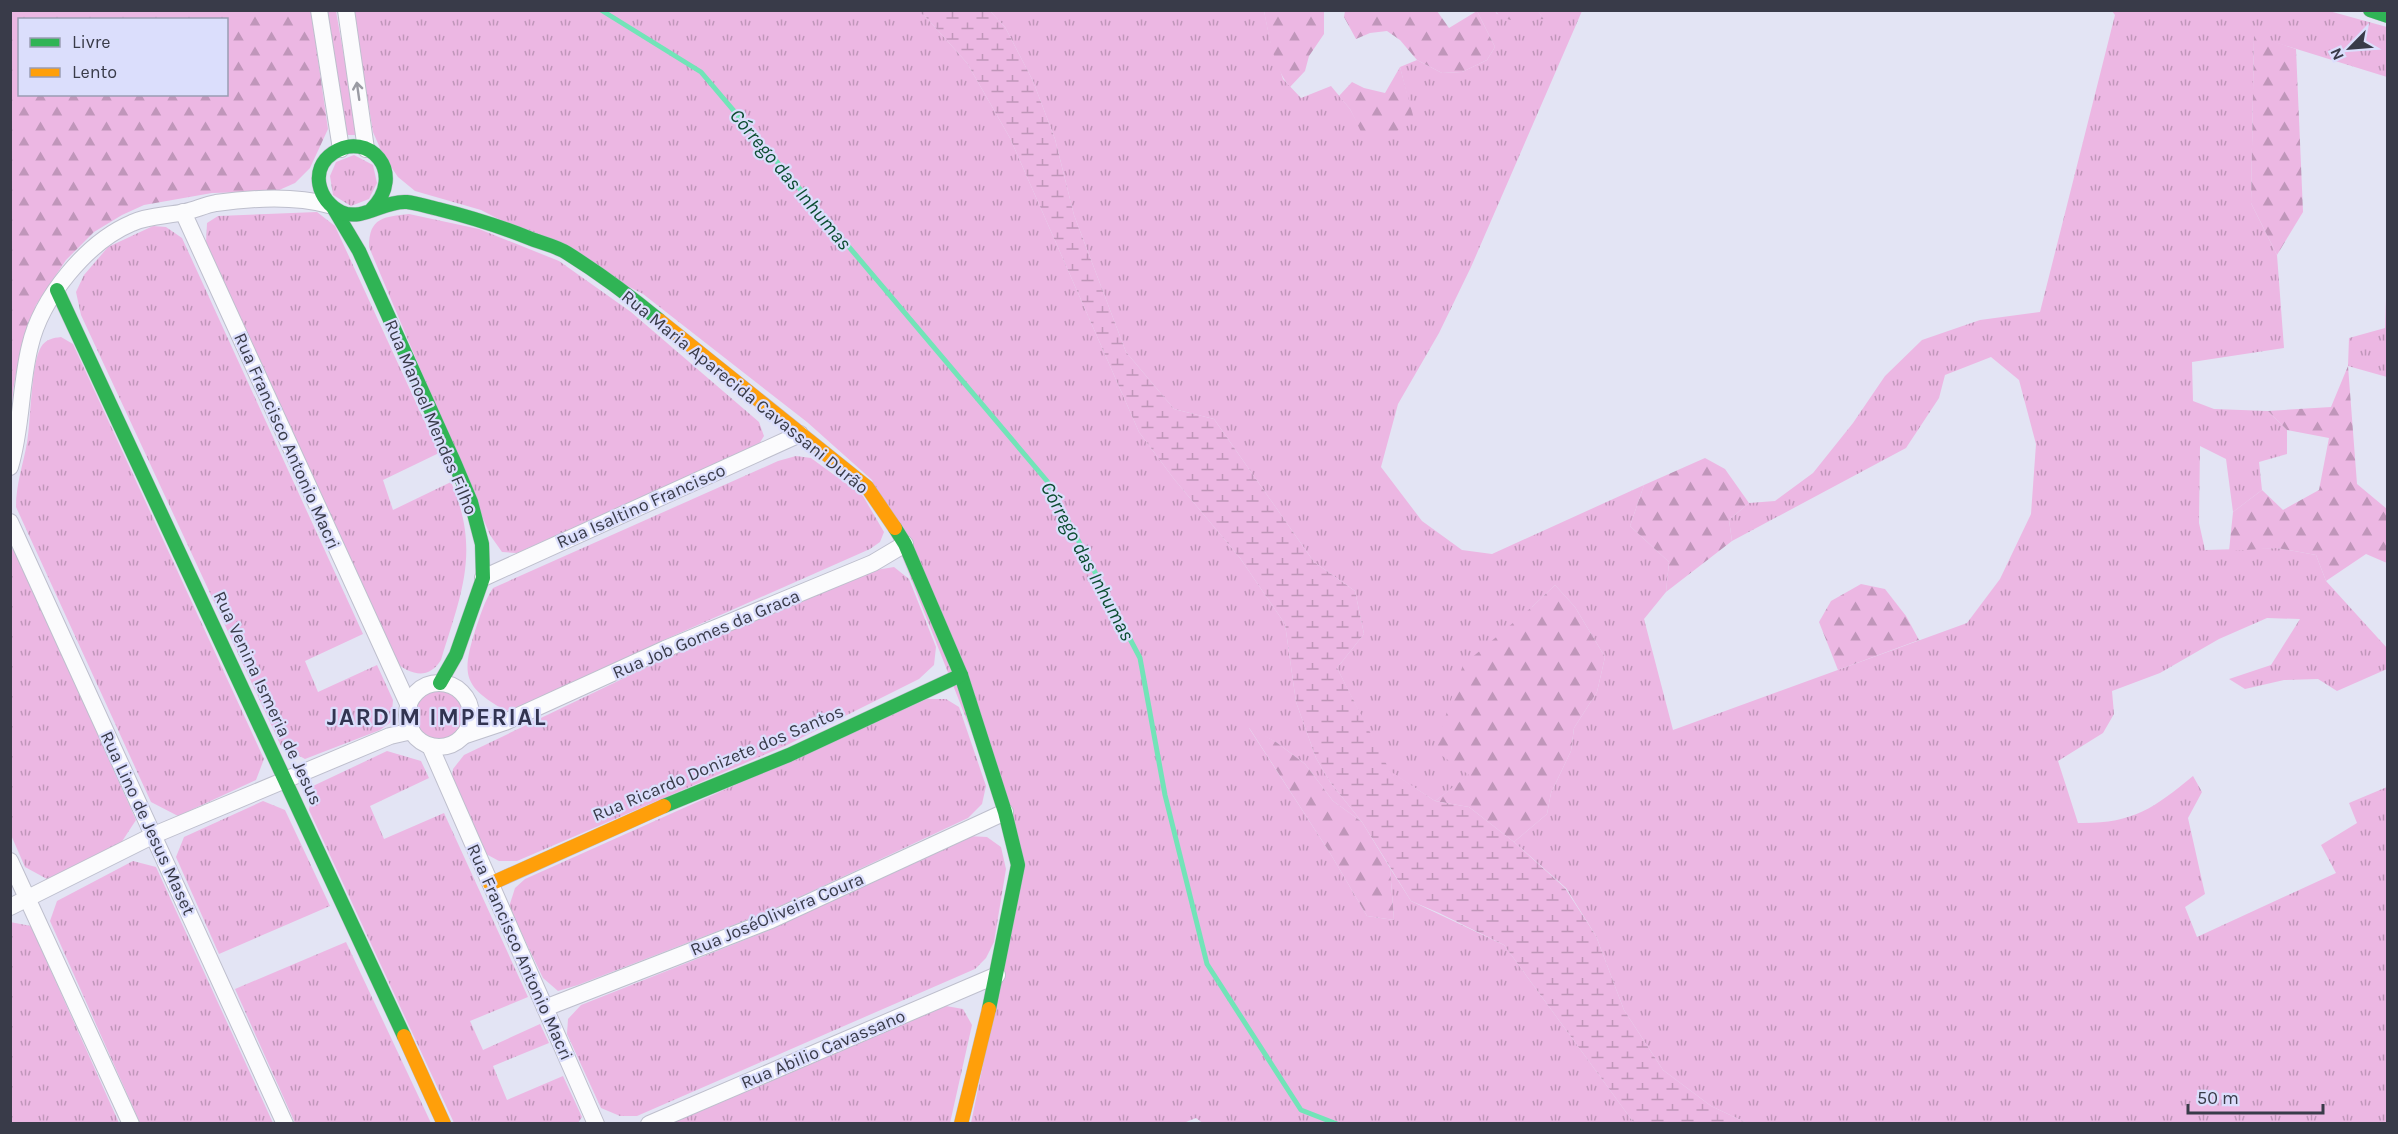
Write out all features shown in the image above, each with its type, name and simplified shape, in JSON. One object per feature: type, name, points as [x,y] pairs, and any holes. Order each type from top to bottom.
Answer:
[{"type":"street","points":[[319,10],[341,148]]},
{"type":"street","points":[[346,10],[366,149]]},
{"type":"street","points":[[2370,10],[2388,16]]},
{"type":"street","points":[[331,207],[322,196],[319,174],[331,154],[341,148],[354,147],[366,149],[379,158],[405,202]]},
{"type":"street","points":[[10,467],[18,441],[30,345],[46,306],[74,267],[104,238],[131,223],[155,215],[183,212],[214,204],[294,198],[354,215],[368,211],[381,200],[386,186],[386,172]]},
{"type":"street","points":[[294,198],[319,174]]},
{"type":"street","name":"Rua Maria Aparecida Cavassani Durão","points":[[368,211],[405,202],[480,219],[565,252],[639,303],[867,487],[905,544],[961,675],[1005,812],[1018,865],[997,975],[961,1124]]},
{"type":"street","name":"Rua Manoel Mendes Filho","points":[[331,207],[358,252],[456,464],[471,502],[482,544],[483,578],[446,685]]},
{"type":"street","points":[[358,252],[368,211]]},
{"type":"street","name":"Rua Francisco Antonio Macri","points":[[183,212],[391,670],[412,700]]},
{"type":"street","name":"Rua Venina Ismeria de Jesus","points":[[57,290],[286,779],[444,1124]]},
{"type":"street","name":"Rua Isaltino Francisco","points":[[483,578],[800,434]]},
{"type":"street","name":"Rua Lino de Jesus Maset","points":[[10,522],[285,1124]]},
{"type":"street","name":"Rua Job Gomes da Graca","points":[[463,736],[505,722],[665,649],[873,563],[905,544]]},
{"type":"street","name":"Rua Ricardo Donizete dos Santos","points":[[490,884],[629,820],[789,755],[961,675]]},
{"type":"street","points":[[446,685],[467,700],[471,720],[463,736],[454,744],[436,746],[416,738],[410,727],[412,700],[422,688],[446,685]]},
{"type":"street","name":"Rua Job Gomes da Graca","points":[[471,720],[505,722]]},
{"type":"street","points":[[10,907],[154,834],[410,727]]},
{"type":"street","name":"Rua Francisco Antonio Macri","points":[[436,746],[443,781],[596,1124]]},
{"type":"street","name":"Rua JoséOliveira Coura","points":[[544,1008],[771,920],[1005,812]]},
{"type":"street","points":[[10,861],[131,1124]]},
{"type":"street","name":"Rua Abilio Cavassano","points":[[649,1124],[997,975]]},
{"type":"green space","points":[[917,10],[967,63],[1010,138],[1139,432],[1174,479],[1240,558],[1285,624],[1296,702],[1316,758],[1330,782],[1362,822],[1333,801],[1305,764],[1276,742],[1249,728],[1330,853],[1367,916],[1394,920],[1390,868],[1411,901],[1504,945],[1634,1123],[1204,1124],[1196,1118],[1181,1124],[971,1123],[1024,865],[872,480],[807,422],[643,294],[481,210],[415,191],[398,177],[383,155],[373,132],[353,11]]},
{"type":"green space","points":[[11,11],[311,11],[328,129],[310,168],[295,183],[277,191],[212,193],[144,205],[94,232],[66,260],[36,305],[22,344],[13,390],[11,419]]},
{"type":"green space","points":[[326,11],[336,11],[357,131],[355,135],[348,135],[345,130]]},
{"type":"green space","points":[[917,11],[990,11],[1005,27],[1033,81],[1055,139],[1074,215],[1126,352],[1174,409],[1214,419],[1314,562],[1355,591],[1364,634],[1337,668],[1390,771],[1435,801],[1469,807],[1514,842],[1565,888],[1596,936],[1624,1010],[1663,1070],[1711,1106],[1747,1123],[1634,1123],[1504,945],[1411,901],[1362,822],[1330,782],[1316,758],[1296,702],[1285,624],[1240,558],[1174,479],[1139,432],[1010,138],[967,63],[925,16]]},
{"type":"green space","points":[[990,11],[1264,11],[1270,40],[1283,79],[1301,98],[1331,86],[1350,109],[1363,134],[1413,119],[1400,67],[1417,60],[1442,73],[1462,72],[1487,60],[1495,47],[1477,11],[1495,11],[1497,14],[1543,18],[1538,11],[1582,11],[1471,267],[1439,333],[1398,404],[1381,467],[1422,521],[1462,550],[1492,554],[1644,485],[1630,526],[1669,562],[1666,592],[1644,619],[1673,730],[1967,623],[2000,579],[2031,514],[2036,444],[2019,380],[1991,357],[1945,375],[1939,398],[1906,448],[1732,541],[1729,520],[1749,503],[1775,501],[1813,473],[1853,423],[1885,376],[1922,340],[1980,320],[2040,312],[2115,15],[2112,11],[2329,11],[2387,27],[2387,77],[2254,36],[2251,203],[2277,255],[2284,348],[2192,362],[2193,401],[2214,409],[2268,411],[2287,430],[2287,454],[2259,462],[2262,490],[2233,512],[2226,459],[2200,446],[2199,523],[2205,550],[2277,548],[2316,555],[2326,581],[2387,648],[2387,669],[2337,691],[2318,679],[2284,680],[2245,689],[2229,679],[2271,665],[2300,619],[2267,618],[2219,639],[2160,673],[2112,691],[2114,714],[2103,733],[2058,761],[2078,823],[2113,821],[2141,812],[2166,797],[2193,776],[2202,792],[2188,818],[2205,894],[2185,907],[2197,937],[2336,873],[2321,845],[2357,823],[2349,803],[2387,787],[2387,1123],[1747,1123],[1711,1106],[1663,1070],[1624,1010],[1596,936],[1566,888],[1514,842],[1547,814],[1551,793],[1571,751],[1574,728],[1597,692],[1605,657],[1575,607],[1555,585],[1532,607],[1470,775],[1435,801],[1389,771],[1337,668],[1364,634],[1355,591],[1314,562],[1214,419],[1174,409],[1126,352],[1074,215],[1055,139],[1033,81],[1005,27]]},
{"type":"green space","points":[[1264,11],[1324,11],[1324,34],[1309,56],[1305,71],[1290,87],[1279,70]]},
{"type":"green space","points":[[1345,11],[1437,11],[1449,28],[1477,11],[1495,47],[1487,60],[1462,72],[1442,73],[1417,60],[1400,40],[1387,31],[1370,33],[1356,39],[1344,17]]},
{"type":"green space","points":[[1495,11],[1538,11],[1544,19],[1511,20]]},
{"type":"green space","points":[[2254,35],[2296,49],[2303,212],[2277,255],[2251,203]]},
{"type":"green space","points":[[1400,67],[1414,119],[1393,134],[1362,134],[1350,109],[1339,96],[1352,82],[1364,88],[1385,93]]},
{"type":"green space","points":[[354,155],[373,165],[377,183],[369,199],[351,206],[333,195],[330,176],[336,162]]},
{"type":"green space","points":[[317,212],[335,226],[439,453],[383,480],[393,510],[451,482],[460,507],[465,530],[466,551],[461,593],[441,660],[436,667],[425,673],[407,670],[395,662],[206,243],[207,223],[218,216]]},
{"type":"green space","points":[[409,214],[479,229],[559,261],[631,312],[759,422],[764,436],[759,444],[517,553],[502,552],[490,535],[369,247],[375,224],[385,218]]},
{"type":"green space","points":[[153,226],[166,227],[182,238],[363,634],[305,661],[318,692],[377,665],[393,700],[391,722],[380,730],[305,759],[281,746],[81,315],[76,292],[84,275],[108,247]]},
{"type":"green space","points":[[2387,269],[2387,377],[2348,366],[2349,338],[2385,328]]},
{"type":"green space","points":[[61,337],[73,344],[264,759],[256,780],[178,816],[151,802],[16,507],[18,482],[27,443],[35,366],[45,342]]},
{"type":"green space","points":[[2348,366],[2357,484],[2387,509],[2387,563],[2366,554],[2326,581],[2316,555],[2277,548],[2229,551],[2233,512],[2262,490],[2283,510],[2319,490],[2329,438],[2287,430],[2268,411],[2331,407]]},
{"type":"green space","points":[[796,456],[811,458],[863,496],[884,532],[880,542],[870,549],[664,640],[523,706],[506,711],[481,695],[474,687],[469,679],[468,659],[481,614],[493,588],[778,461]]},
{"type":"green space","points":[[1705,458],[1725,469],[1749,503],[1729,520],[1732,541],[1666,592],[1669,562],[1630,526],[1644,485]]},
{"type":"green space","points":[[10,548],[16,551],[136,820],[119,846],[47,879],[25,867],[11,835]]},
{"type":"green space","points":[[894,567],[909,579],[936,647],[934,665],[919,679],[785,746],[517,861],[499,861],[486,854],[451,783],[453,769],[464,755],[668,657],[876,570]]},
{"type":"green space","points":[[1861,584],[1885,589],[1906,616],[1919,640],[1838,670],[1819,622],[1831,601]]},
{"type":"green space","points":[[1555,585],[1575,607],[1605,657],[1597,692],[1574,728],[1571,751],[1551,793],[1547,814],[1514,842],[1469,807],[1435,801],[1469,775],[1434,750],[1463,665]]},
{"type":"green space","points":[[434,691],[444,691],[459,701],[463,715],[462,724],[453,735],[444,739],[434,739],[419,729],[415,720],[415,710],[425,695]]},
{"type":"green space","points":[[927,699],[946,699],[959,707],[986,786],[982,804],[968,818],[770,911],[578,985],[558,991],[543,978],[509,907],[515,888],[525,879]]},
{"type":"green space","points":[[1248,726],[1276,742],[1305,764],[1333,801],[1362,822],[1390,868],[1394,920],[1367,916],[1330,853]]},
{"type":"green space","points":[[387,751],[421,761],[429,778],[370,806],[384,839],[444,813],[528,997],[470,1021],[483,1050],[540,1024],[549,1043],[493,1066],[507,1100],[563,1076],[582,1117],[578,1123],[454,1123],[309,810],[313,786]]},
{"type":"green space","points":[[263,801],[285,810],[330,906],[219,954],[176,857],[184,837]]},
{"type":"green space","points":[[968,836],[987,837],[1001,847],[1006,869],[994,942],[986,958],[975,969],[637,1116],[620,1116],[601,1108],[567,1034],[568,1019],[581,1005],[772,929]]},
{"type":"green space","points":[[133,861],[156,867],[273,1123],[140,1123],[50,921],[57,901]]},
{"type":"green space","points":[[10,922],[31,926],[119,1123],[11,1123]]},
{"type":"green space","points":[[346,942],[431,1123],[295,1123],[235,989]]},
{"type":"green space","points":[[946,1006],[963,1009],[972,1025],[950,1123],[669,1124]]},
{"type":"waterway","name":"Córrego das Inhumas","points":[[601,10],[701,72],[1047,481],[1140,658],[1165,795],[1207,964],[1301,1110],[1337,1124]]},
{"type":"traffic: fast","points":[[2370,10],[2388,16]]},
{"type":"traffic: fast","points":[[371,210],[381,196],[386,182],[384,169],[379,159],[370,151],[359,147],[346,147],[333,153],[321,167],[319,184],[327,200],[341,212],[365,213],[390,204],[407,202],[495,226],[567,253],[614,285],[659,320]]},
{"type":"traffic: fast","points":[[334,209],[359,251],[455,464],[471,502],[482,544],[483,578],[456,655],[440,683]]},
{"type":"traffic: fast","points":[[57,290],[404,1036]]},
{"type":"traffic: fast","points":[[895,528],[905,544],[961,675],[1005,812],[1018,865],[989,1009]]},
{"type":"traffic: fast","points":[[664,806],[789,755],[961,675]]},
{"type":"traffic: slow","points":[[659,320],[867,487],[895,528]]},
{"type":"traffic: slow","points":[[490,884],[664,806]]},
{"type":"traffic: slow","points":[[961,1124],[989,1009]]},
{"type":"traffic: slow","points":[[404,1036],[444,1124]]},
{"type":"district","name":"JARDIM IMPERIAL","points":[[437,717]]}]
